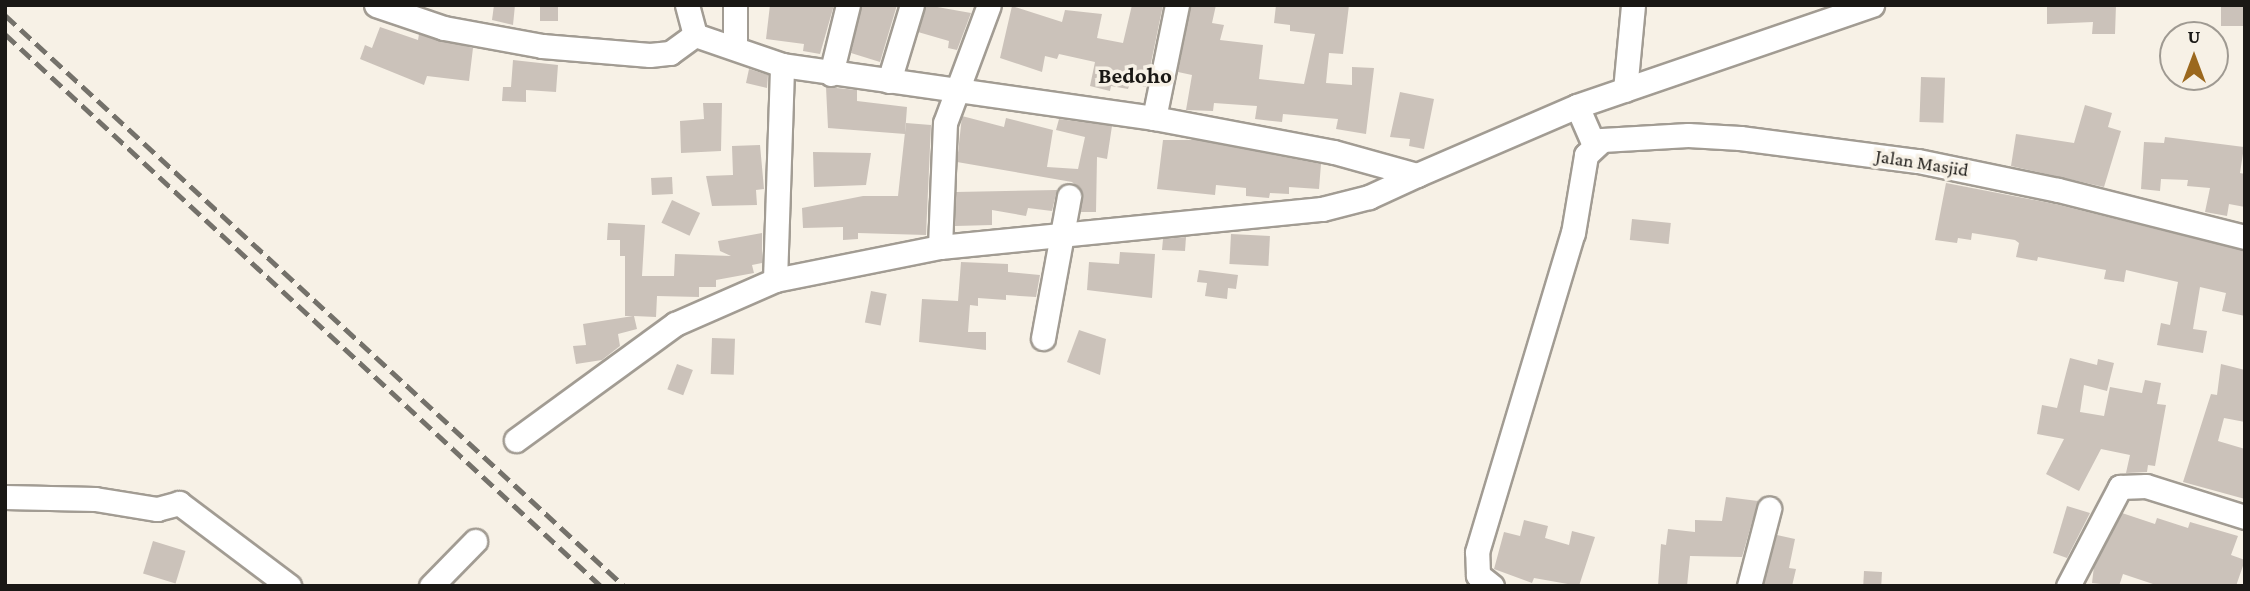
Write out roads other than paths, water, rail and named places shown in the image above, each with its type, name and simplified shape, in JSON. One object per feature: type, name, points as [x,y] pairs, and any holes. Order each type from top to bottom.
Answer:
[{"type":"street","points":[[376,5],[444,28],[542,47],[650,55],[670,53],[695,35],[735,45],[782,65],[1154,118],[1334,152],[1416,175]]},
{"type":"street","points":[[687,5],[695,35]]},
{"type":"street","points":[[735,5],[735,45]]},
{"type":"street","points":[[831,74],[848,5]]},
{"type":"street","points":[[889,81],[912,5]]},
{"type":"street","points":[[940,247],[945,123],[960,91],[989,5]]},
{"type":"street","points":[[1154,118],[1177,5]]},
{"type":"street","points":[[1625,90],[1633,5]]},
{"type":"street","points":[[516,439],[675,324],[775,280],[940,247],[1064,232],[1322,209],[1369,197],[1416,175],[1584,123],[1625,90],[1872,5]]},
{"type":"street","points":[[775,280],[782,65]]},
{"type":"street","points":[[1492,586],[1478,575],[1477,552],[1573,233],[1586,155],[1584,123]]},
{"type":"street","name":"Jalan Masjid","points":[[1584,123],[1613,137],[1688,135],[1918,161],[2045,187],[2245,237]]},
{"type":"street","points":[[1043,338],[1069,196]]},
{"type":"street","points":[[2068,586],[2120,486],[2171,492],[2245,517]]},
{"type":"street","points":[[5,497],[95,499],[156,509],[179,503],[289,586]]},
{"type":"street","points":[[1749,586],[1769,509]]},
{"type":"street","points":[[431,586],[475,541]]},
{"type":"railway","points":[[5,15],[624,586]]},
{"type":"railway","points":[[5,34],[601,586]]},
{"type":"district","name":"Bedoho","points":[[1135,75]]}]
